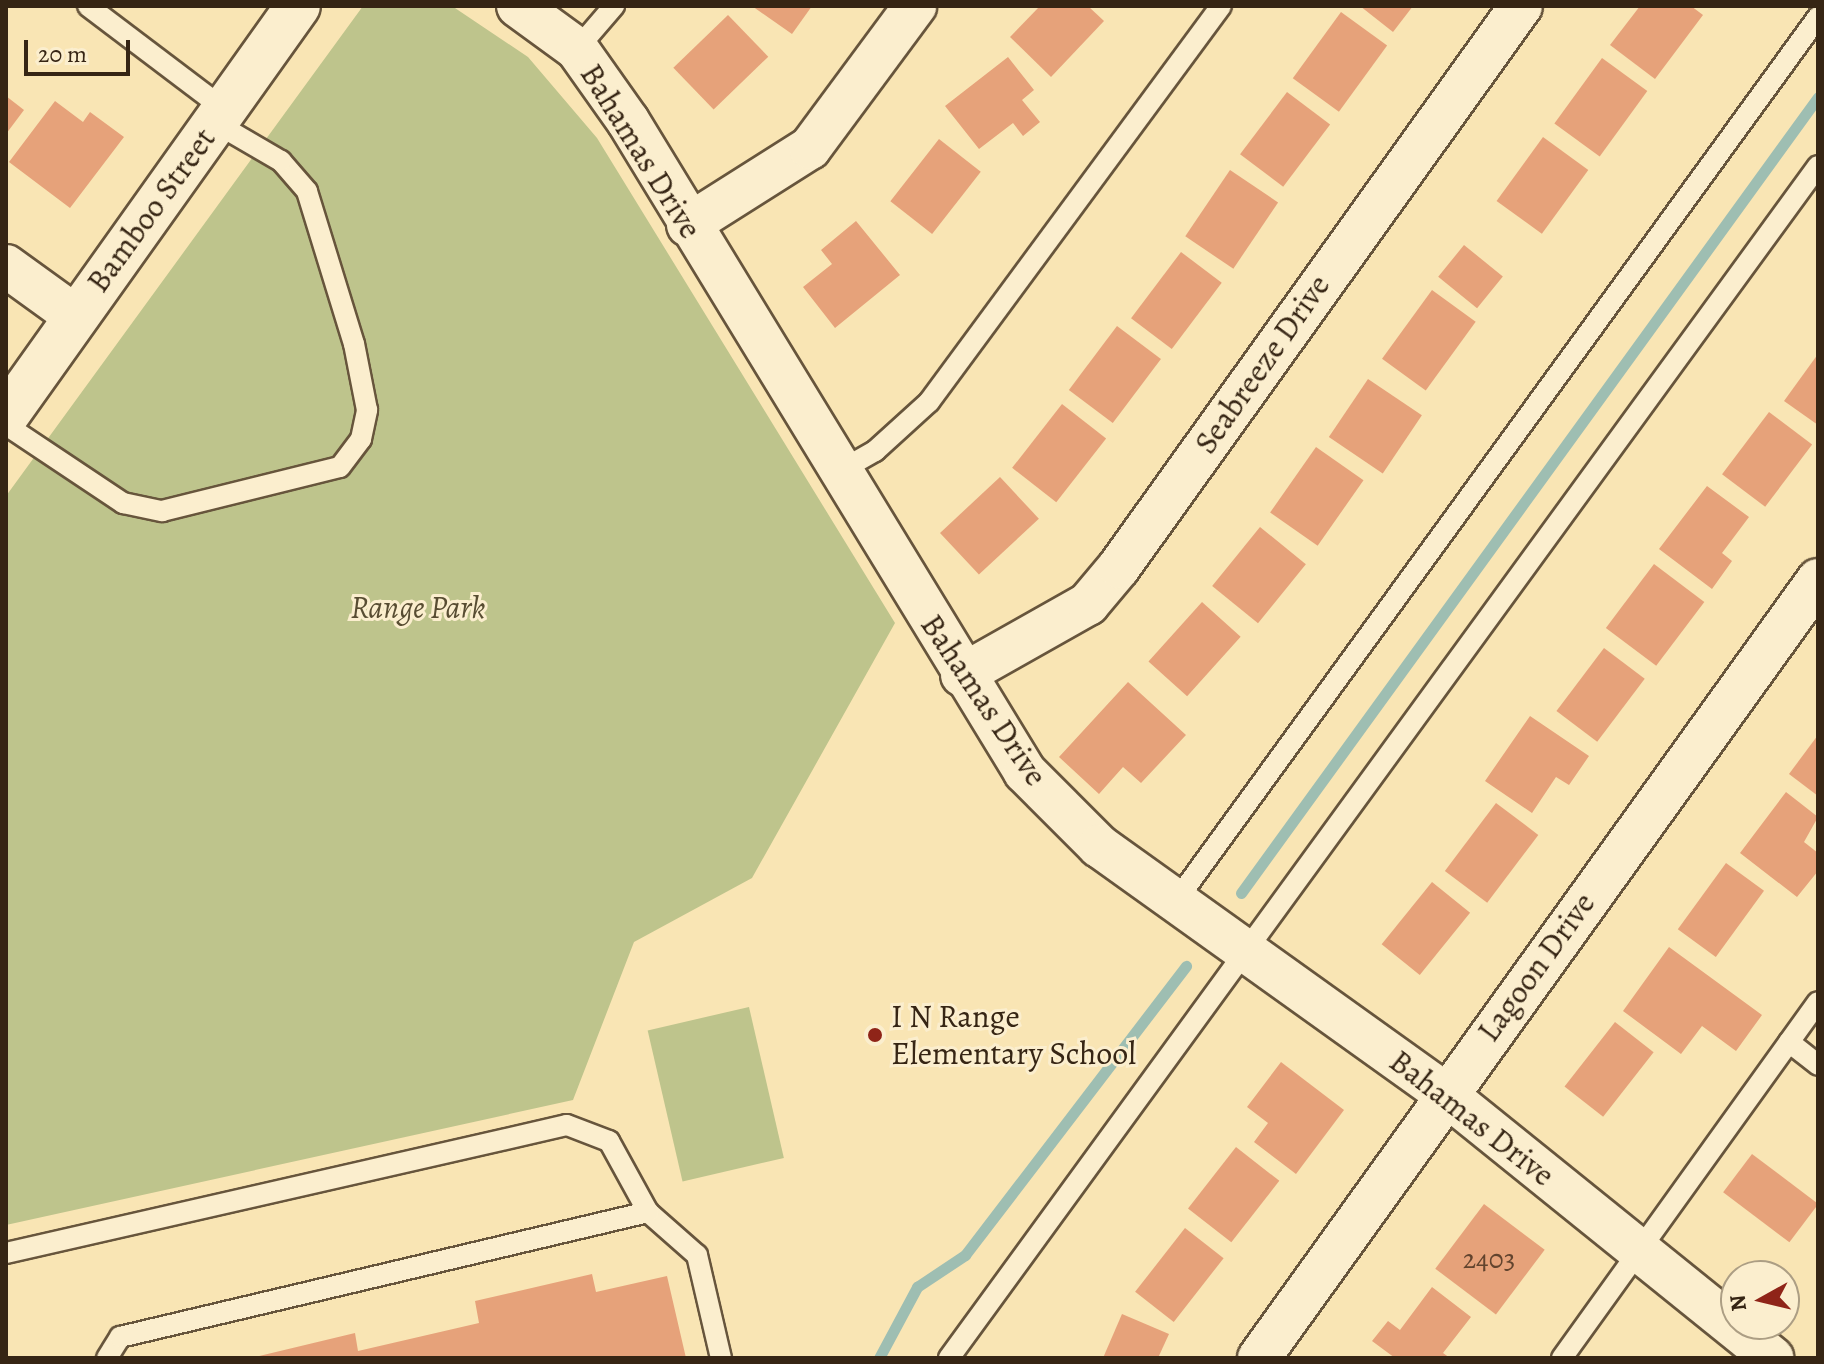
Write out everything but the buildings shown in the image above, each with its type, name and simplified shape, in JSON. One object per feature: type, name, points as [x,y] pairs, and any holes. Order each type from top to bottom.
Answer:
[{"type":"street","name":"Bamboo Street","points":[[6,416],[298,6]]},
{"type":"street","name":"Bahamas Drive","points":[[518,6],[577,49],[962,675],[1025,772],[1099,846],[1444,1093],[1773,1358]]},
{"type":"street","points":[[688,225],[810,148],[915,6]]},
{"type":"street","name":"Seabreeze Drive","points":[[962,675],[1088,604],[1119,567],[1521,6]]},
{"type":"street","points":[[6,266],[75,316]]},
{"type":"street","name":"Lagoon Drive","points":[[1259,1358],[1444,1093],[1818,580]]},
{"type":"lane","points":[[6,425],[123,503],[162,511],[340,467],[361,439],[367,410],[354,344],[307,191],[281,161],[219,116],[88,6]]},
{"type":"lane","points":[[577,49],[614,6]]},
{"type":"lane","points":[[838,472],[875,451],[929,402],[1221,6]]},
{"type":"lane","points":[[1176,901],[1818,17]]},
{"type":"lane","points":[[949,1358],[1250,953],[1818,166]]},
{"type":"lane","points":[[1562,1358],[1818,1002]]},
{"type":"lane","points":[[1789,1042],[1818,1065]]},
{"type":"lane","points":[[6,1253],[567,1125],[609,1141],[648,1212],[697,1255],[721,1358]]},
{"type":"lane","points":[[107,1358],[120,1337],[648,1212]]},
{"type":"green space","name":"Range Park","points":[[363,6],[452,6],[528,57],[597,138],[895,623],[752,878],[634,942],[573,1100],[6,1225],[6,496]]},
{"type":"green space","points":[[749,1007],[784,1158],[683,1181],[648,1030]]},
{"type":"waterway","points":[[1241,893],[1818,97]]},
{"type":"waterway","points":[[879,1358],[917,1287],[965,1255],[1186,966]]},
{"type":"place","name":"I N Range Elementary School","points":[[875,1035]]}]
